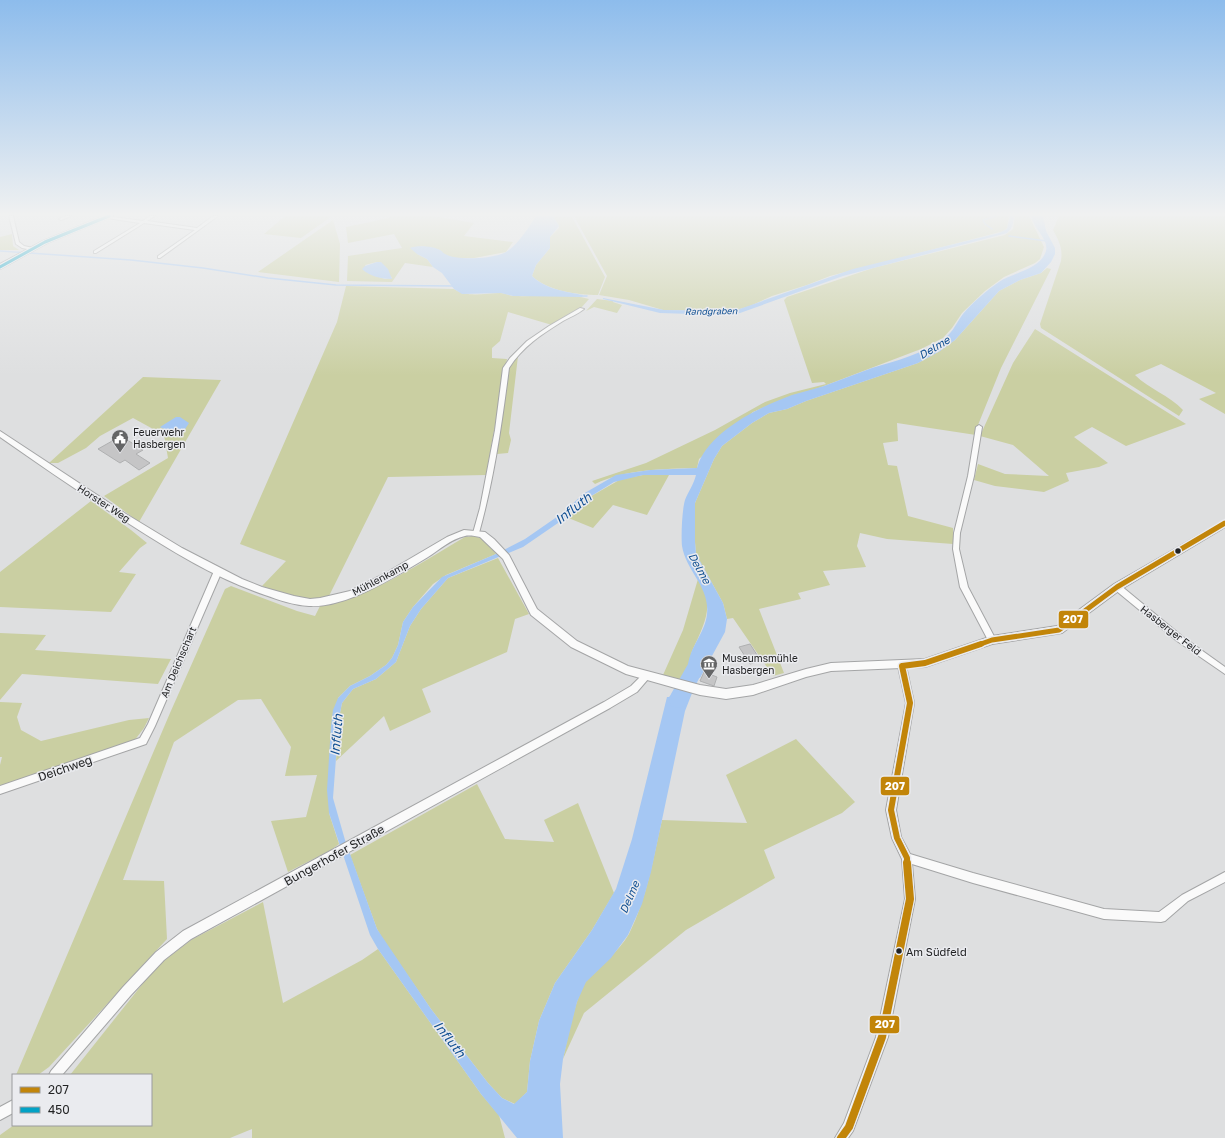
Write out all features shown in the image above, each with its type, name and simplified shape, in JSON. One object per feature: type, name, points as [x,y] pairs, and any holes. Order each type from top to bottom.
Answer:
[{"type":"street","points":[[582,309],[525,345],[510,359],[506,368],[498,430],[483,508],[476,533],[482,534],[499,548],[506,557],[534,612],[574,644],[626,670],[700,690],[726,694],[753,690],[806,673],[831,667],[902,666],[925,663],[992,640],[1059,630],[1117,587],[1225,523]]},
{"type":"street","points":[[979,427],[957,533],[956,549],[964,587],[992,640]]},
{"type":"street","name":"Horster Weg","points":[[0,433],[169,545],[215,569]]},
{"type":"street","name":"Mühlenkamp","points":[[215,569],[271,594],[302,602],[319,602],[341,598],[361,591],[450,539],[464,533],[476,533]]},
{"type":"street","name":"Am Deichschart","points":[[131,746],[143,741],[151,726],[215,569]]},
{"type":"street","name":"Hasberger Feld","points":[[1117,587],[1180,639],[1225,671]]},
{"type":"street","points":[[841,1138],[849,1127],[882,1037],[910,899],[907,858],[897,838],[891,810],[910,703],[902,666]]},
{"type":"street","name":"Bungerhofer Straße","points":[[56,1074],[127,990],[160,956],[187,935],[607,705],[634,689],[646,676]]},
{"type":"street","name":"Deichweg","points":[[0,790],[131,746]]},
{"type":"street","points":[[907,858],[1104,914],[1161,917],[1185,898],[1225,877]]},
{"type":"green space","points":[[262,269],[339,269],[339,282],[258,272]]},
{"type":"green space","points":[[347,269],[367,269],[370,274],[385,279],[392,278],[384,269],[401,269],[392,282],[347,281]]},
{"type":"green space","points":[[535,269],[601,269],[605,277],[598,295],[572,293],[554,289],[538,281],[532,276]]},
{"type":"green space","points":[[603,269],[857,269],[830,276],[733,311],[663,310],[629,300],[599,295],[607,276]]},
{"type":"green space","points":[[870,269],[1021,269],[1004,277],[985,291],[962,313],[943,338],[921,349],[816,389],[791,396],[753,412],[699,459],[697,468],[645,471],[620,475],[595,484],[592,481],[646,463],[715,430],[765,402],[790,393],[826,384],[824,382],[812,383],[784,300],[787,297]]},
{"type":"green space","points":[[1046,269],[1051,269],[1001,368],[976,430],[976,435],[897,423],[898,441],[883,443],[888,465],[897,466],[908,516],[953,528],[953,544],[887,539],[860,533],[857,546],[866,567],[823,571],[830,585],[798,593],[801,599],[759,609],[784,673],[773,676],[733,618],[727,619],[723,603],[696,554],[695,503],[714,459],[722,446],[752,423],[769,413],[787,409],[806,401],[918,363],[940,351],[955,340],[999,291],[1020,280],[1041,273]]},
{"type":"green space","points":[[1058,269],[1225,269],[1225,414],[1199,399],[1216,393],[1161,364],[1135,375],[1183,410],[1179,416],[1041,328],[1040,324]]},
{"type":"green space","points":[[346,286],[454,289],[459,292],[470,294],[500,293],[515,296],[562,295],[589,299],[581,308],[552,325],[508,312],[500,341],[492,348],[492,358],[507,359],[486,475],[388,477],[328,598],[302,598],[262,586],[286,561],[240,544],[337,322]]},
{"type":"green space","points":[[597,299],[613,301],[622,305],[617,313],[594,307],[586,311]]},
{"type":"green space","points":[[1035,329],[1186,424],[1126,446],[1092,427],[1074,437],[1108,463],[1099,467],[1066,473],[1069,481],[1044,492],[995,486],[974,480],[978,464],[1005,474],[1049,476],[1013,445],[980,436],[1013,363]]},
{"type":"green space","points":[[518,356],[509,433],[511,440],[508,453],[497,454],[507,370]]},
{"type":"green space","points":[[143,377],[221,380],[139,522],[104,496],[168,458],[164,435],[133,418],[100,436],[86,448],[58,463],[49,463]]},
{"type":"green space","points":[[643,475],[669,475],[647,515],[613,505],[593,528],[566,517],[588,498],[621,479]]},
{"type":"green space","points":[[91,501],[147,543],[140,548],[119,572],[136,574],[111,612],[0,607],[0,572]]},
{"type":"green space","points":[[473,536],[480,538],[491,547],[496,554],[446,575],[433,584],[413,607],[403,622],[398,645],[392,658],[386,665],[370,676],[350,686],[338,698],[329,813],[339,844],[331,850],[288,872],[271,821],[306,817],[317,775],[285,776],[291,747],[261,699],[238,700],[174,742],[123,880],[164,881],[167,939],[49,1067],[39,1074],[16,1074],[170,713],[225,589],[231,586],[297,611],[315,616],[320,606],[339,602],[395,578],[465,537]]},
{"type":"green space","points":[[498,558],[529,614],[515,619],[507,652],[422,689],[431,712],[390,731],[384,716],[336,761],[339,718],[342,703],[353,689],[376,679],[396,662],[410,626],[421,609],[448,578]]},
{"type":"green space","points":[[698,579],[706,597],[706,614],[704,623],[692,652],[687,673],[682,680],[663,675],[683,630]]},
{"type":"green space","points":[[0,633],[46,635],[35,650],[171,659],[158,684],[22,674],[0,700]]},
{"type":"green space","points":[[0,702],[22,703],[17,717],[21,730],[41,741],[129,720],[149,718],[144,728],[134,741],[0,786],[0,765],[2,757],[0,757]]},
{"type":"green space","points":[[796,739],[855,802],[842,813],[764,850],[775,878],[686,930],[584,1013],[563,1059],[572,1018],[582,988],[591,975],[625,941],[635,920],[649,878],[662,820],[747,823],[726,775]]},
{"type":"green space","points":[[477,784],[505,839],[554,842],[544,820],[578,803],[614,893],[592,930],[555,983],[539,1021],[530,1061],[527,1092],[515,1104],[502,1098],[488,1083],[431,1009],[384,941],[377,929],[350,855]]},
{"type":"green space","points":[[263,902],[283,1003],[362,960],[378,949],[481,1094],[499,1115],[505,1138],[252,1138],[252,1129],[230,1138],[0,1138],[0,1135],[13,1126],[152,1126],[152,1074],[71,1074],[156,967],[191,940]]},
{"type":"water","points":[[362,269],[388,269],[392,279],[376,277],[368,274]]},
{"type":"water","points":[[436,269],[535,269],[532,276],[543,284],[563,291],[583,295],[582,297],[513,296],[501,293],[462,294],[454,289],[442,273]]},
{"type":"water","points":[[853,269],[869,269],[843,276],[740,313],[724,315],[660,313],[603,298],[664,310],[734,311]]},
{"type":"water","name":"Influth","points":[[1045,269],[1041,273],[1020,280],[999,291],[955,340],[940,351],[918,363],[806,401],[787,409],[769,413],[752,423],[722,446],[714,459],[695,503],[696,554],[723,603],[727,619],[725,632],[700,678],[688,672],[688,664],[706,622],[707,604],[701,587],[684,555],[682,546],[684,504],[696,475],[643,475],[614,482],[588,498],[558,523],[523,547],[448,578],[421,609],[410,626],[396,662],[376,679],[353,689],[342,703],[339,718],[333,798],[345,840],[377,929],[431,1009],[488,1083],[502,1098],[514,1104],[527,1092],[530,1061],[539,1021],[555,983],[592,930],[616,889],[632,839],[667,697],[669,697],[685,679],[696,683],[685,711],[651,872],[642,904],[628,935],[611,958],[586,982],[577,1002],[563,1059],[560,1084],[563,1138],[517,1138],[481,1094],[378,949],[370,935],[329,813],[327,790],[331,726],[333,710],[338,698],[350,686],[370,676],[386,665],[392,658],[398,645],[403,622],[413,607],[442,577],[496,554],[525,539],[564,512],[583,494],[616,475],[650,470],[697,468],[711,443],[723,432],[736,422],[765,406],[792,395],[824,386],[929,348],[948,336],[961,317],[975,301],[999,282],[1026,270]]},
{"type":"water","points":[[176,417],[180,417],[189,423],[180,437],[160,427]]},
{"type":"building","points":[[121,436],[143,450],[136,454],[150,463],[139,470],[125,460],[120,463],[98,449]]},
{"type":"building","points":[[750,644],[761,661],[750,664],[739,647]]},
{"type":"building","name":"Museumsmühle Hasbergen","points":[[704,672],[717,677],[714,686],[700,681]]},
{"type":"waterway","name":"Randgraben","points":[[210,269],[268,278],[336,285],[456,286]]},
{"type":"waterway","name":"Randgraben","points":[[580,296],[587,296]]},
{"type":"waterway","name":"Delme","points":[[678,700],[702,655]]},
{"type":"transit line","name":"207","points":[[902,666],[925,663],[992,640],[1059,630],[1117,587],[1225,523]]},
{"type":"transit line","name":"207","points":[[841,1138],[849,1127],[882,1037],[910,899],[907,858],[897,838],[891,810],[910,703],[902,666]]},
{"type":"place","name":"Feuerwehr Hasbergen","points":[[120,453]]},
{"type":"place","name":"Museumsmühle Hasbergen","points":[[709,679]]},
{"type":"place","name":"Am Südfeld","points":[[899,951]]}]
